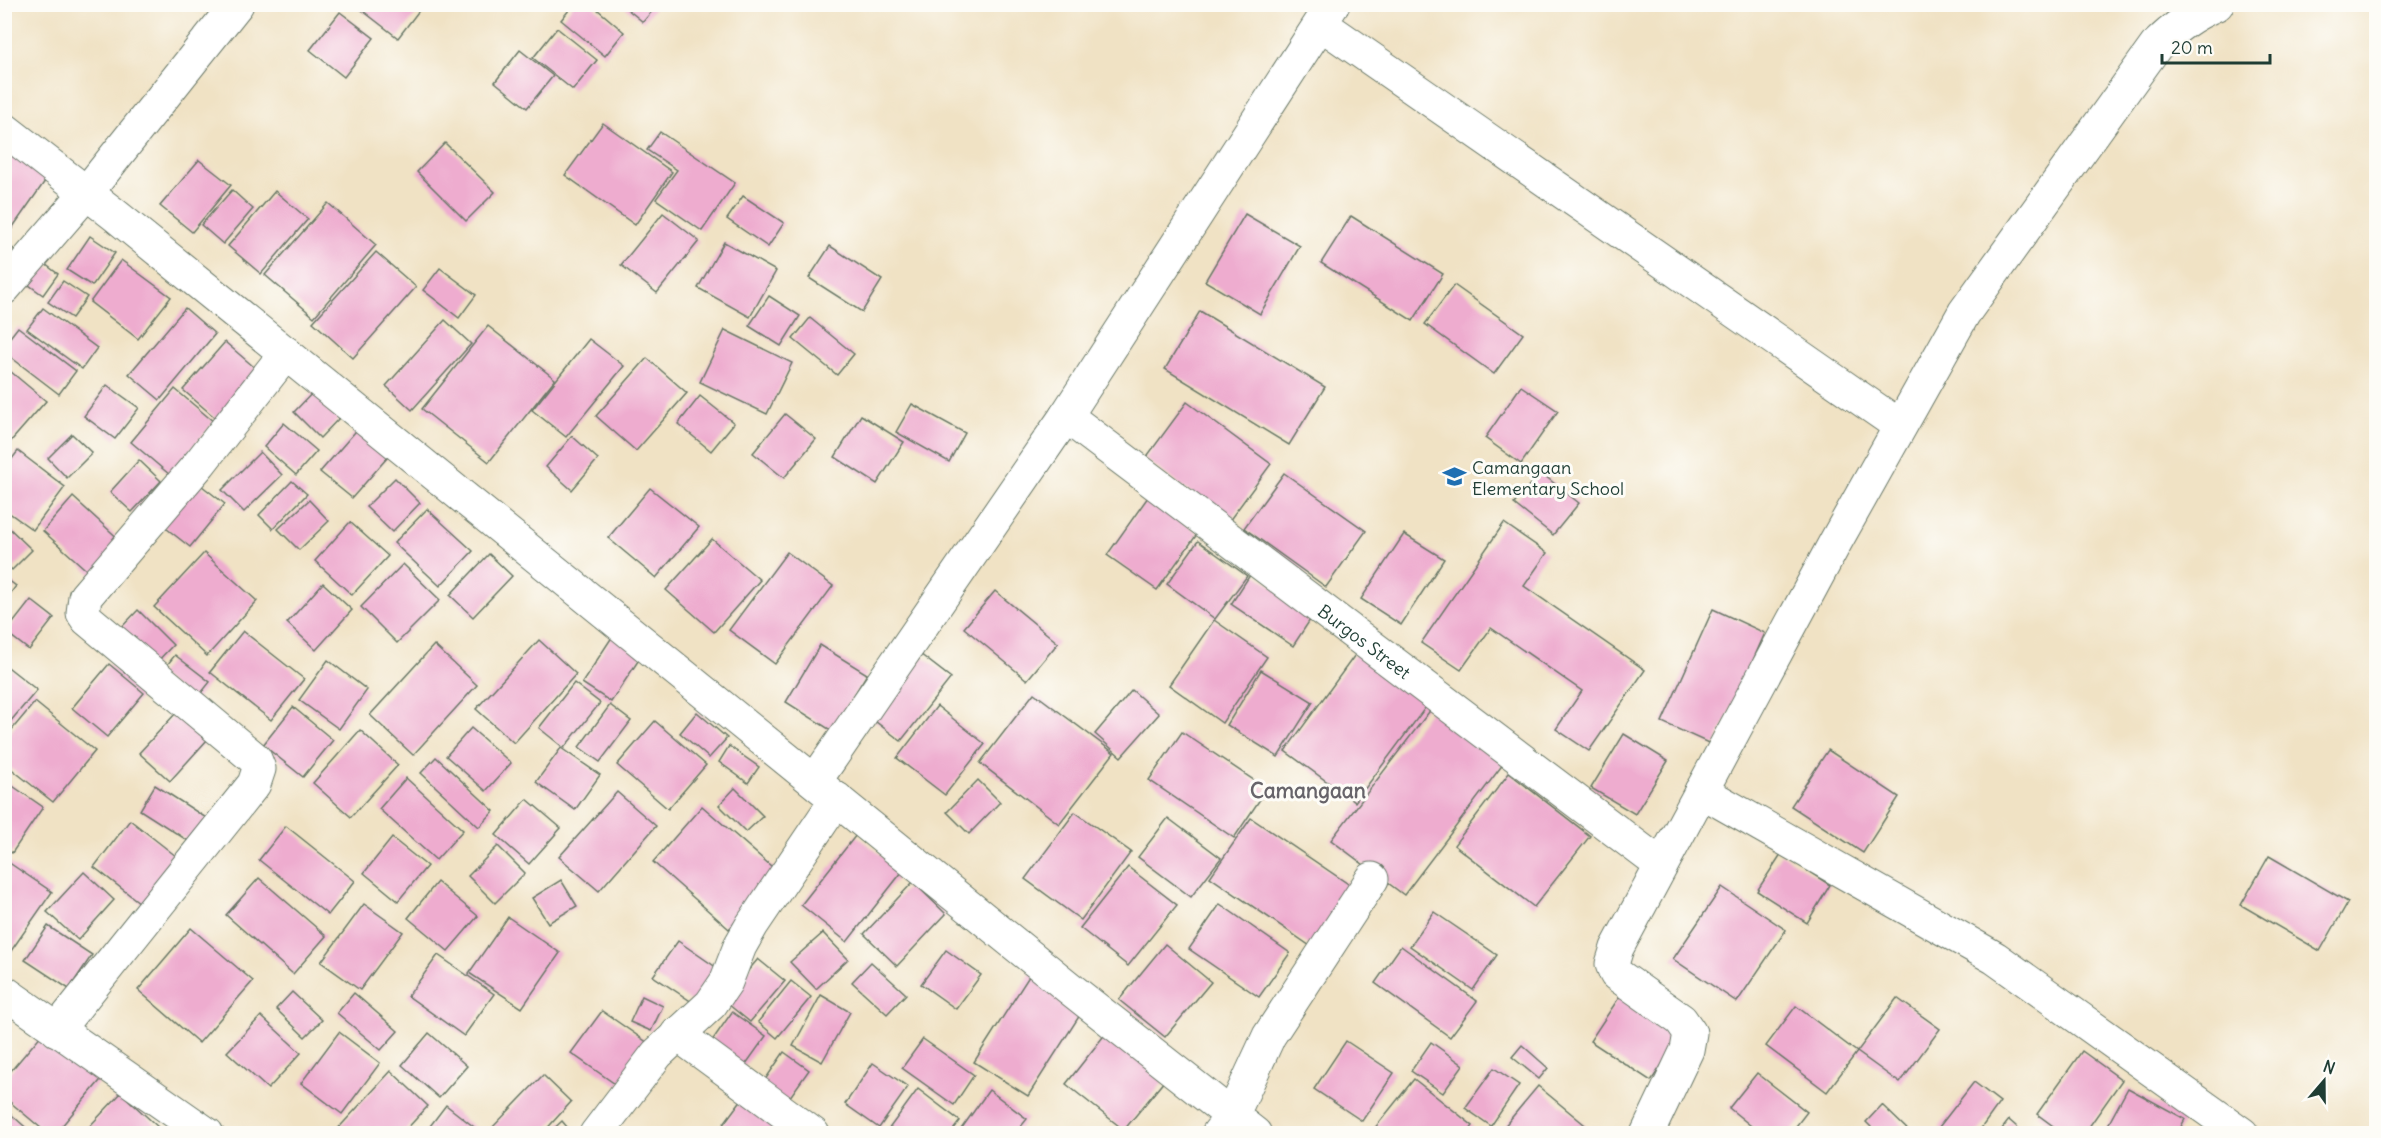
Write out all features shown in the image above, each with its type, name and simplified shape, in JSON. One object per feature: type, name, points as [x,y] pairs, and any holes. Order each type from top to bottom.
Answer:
[{"type":"street","points":[[4,288],[87,192],[237,4]]},
{"type":"street","points":[[1647,1134],[1687,1050],[1690,1033],[1681,1020],[1619,978],[1612,964],[1617,948],[1900,426],[1964,313],[2156,46],[2175,27],[2194,14],[2217,4]]},
{"type":"street","points":[[596,1134],[657,1054],[711,1004],[726,982],[741,946],[826,790],[1328,14],[1900,426]]},
{"type":"street","points":[[4,129],[87,192],[826,790],[1068,987],[1235,1128],[1269,1036],[1372,879]]},
{"type":"street","points":[[57,1030],[254,784],[259,769],[255,759],[87,619],[83,613],[85,597],[200,463],[286,353]]},
{"type":"street","name":"Burgos Street","points":[[1066,416],[1661,865]]},
{"type":"street","points":[[1701,791],[1995,958],[2242,1134]]},
{"type":"street","points":[[10,1007],[57,1030],[207,1134]]},
{"type":"street","points":[[677,1034],[813,1134]]},
{"type":"building","points":[[354,4],[424,4],[398,38]]},
{"type":"building","points":[[574,4],[591,4],[624,32],[605,56],[561,20]]},
{"type":"building","points":[[621,4],[658,4],[643,22]]},
{"type":"building","points":[[340,12],[374,38],[344,77],[310,50]]},
{"type":"building","points":[[557,28],[597,60],[573,90],[533,58]]},
{"type":"building","points":[[520,50],[553,76],[527,108],[495,82]]},
{"type":"building","points":[[603,123],[672,172],[635,225],[565,175]]},
{"type":"building","points":[[660,132],[735,183],[702,231],[656,199],[677,170],[647,150]]},
{"type":"building","points":[[445,143],[495,192],[466,221],[417,172]]},
{"type":"building","points":[[4,149],[50,174],[8,234],[4,232]]},
{"type":"building","points":[[199,160],[231,185],[192,232],[160,206]]},
{"type":"building","points":[[232,190],[253,209],[223,244],[201,225]]},
{"type":"building","points":[[275,191],[308,219],[261,274],[228,246]]},
{"type":"building","points":[[743,196],[784,223],[768,247],[727,219]]},
{"type":"building","points":[[328,203],[376,245],[314,317],[265,275]]},
{"type":"building","points":[[663,213],[699,241],[657,293],[621,265]]},
{"type":"building","points":[[1245,214],[1300,246],[1260,314],[1205,281]]},
{"type":"building","points":[[1351,216],[1443,274],[1413,321],[1321,263]]},
{"type":"building","points":[[90,236],[115,253],[92,286],[67,270]]},
{"type":"building","points":[[4,241],[16,251],[4,263]]},
{"type":"building","points":[[724,242],[776,271],[750,317],[698,288]]},
{"type":"building","points":[[830,246],[882,280],[862,312],[809,278]]},
{"type":"building","points":[[376,252],[416,287],[353,358],[313,322]]},
{"type":"building","points":[[121,260],[171,297],[138,339],[90,302]]},
{"type":"building","points":[[45,264],[58,274],[43,295],[29,285]]},
{"type":"building","points":[[440,268],[476,295],[459,318],[423,290]]},
{"type":"building","points":[[63,281],[87,297],[72,318],[48,302]]},
{"type":"building","points":[[1454,285],[1523,334],[1494,374],[1425,324]]},
{"type":"building","points":[[769,296],[800,316],[781,346],[749,326]]},
{"type":"building","points":[[43,308],[97,348],[82,369],[27,329]]},
{"type":"building","points":[[185,308],[215,334],[160,400],[129,374]]},
{"type":"building","points":[[1200,311],[1325,387],[1289,445],[1165,369]]},
{"type":"building","points":[[810,318],[854,354],[837,375],[793,339]]},
{"type":"building","points":[[445,320],[471,344],[412,410],[386,386]]},
{"type":"building","points":[[488,326],[555,379],[489,462],[422,409]]},
{"type":"building","points":[[18,327],[76,371],[59,394],[4,352],[4,345]]},
{"type":"building","points":[[725,330],[792,363],[767,414],[700,382]]},
{"type":"building","points":[[589,339],[624,366],[566,437],[532,410]]},
{"type":"building","points":[[225,342],[261,373],[219,421],[183,390]]},
{"type":"building","points":[[647,358],[687,393],[636,451],[596,416]]},
{"type":"building","points":[[4,366],[46,401],[4,449]]},
{"type":"building","points":[[107,385],[139,408],[115,439],[84,416]]},
{"type":"building","points":[[1521,386],[1558,411],[1521,464],[1485,438]]},
{"type":"building","points":[[317,388],[343,414],[320,438],[294,412]]},
{"type":"building","points":[[175,389],[214,422],[170,475],[131,442]]},
{"type":"building","points":[[700,396],[734,423],[711,451],[678,424]]},
{"type":"building","points":[[1187,402],[1271,464],[1229,521],[1145,459]]},
{"type":"building","points":[[912,404],[965,433],[949,462],[896,432]]},
{"type":"building","points":[[785,414],[816,439],[784,478],[753,453]]},
{"type":"building","points":[[861,415],[904,442],[877,484],[835,457]]},
{"type":"building","points":[[284,423],[317,451],[296,475],[264,447]]},
{"type":"building","points":[[362,424],[394,450],[352,498],[320,472]]},
{"type":"building","points":[[72,434],[92,453],[67,478],[48,458]]},
{"type":"building","points":[[572,436],[598,459],[572,490],[546,467]]},
{"type":"building","points":[[18,451],[65,487],[33,530],[4,509],[4,469]]},
{"type":"building","points":[[260,452],[282,475],[244,512],[222,490]]},
{"type":"building","points":[[139,460],[161,481],[132,512],[110,492]]},
{"type":"building","points":[[1540,472],[1579,503],[1553,535],[1514,504]]},
{"type":"building","points":[[1284,473],[1366,531],[1326,587],[1244,528]]},
{"type":"building","points":[[395,478],[420,503],[392,532],[366,507]]},
{"type":"building","points":[[292,481],[307,494],[273,529],[259,515]]},
{"type":"building","points":[[197,482],[225,504],[190,547],[162,525]]},
{"type":"building","points":[[650,488],[699,527],[656,578],[608,538]]},
{"type":"building","points":[[73,497],[123,543],[93,576],[43,531]]},
{"type":"building","points":[[1148,497],[1198,533],[1157,590],[1107,555]]},
{"type":"building","points":[[309,500],[329,521],[299,550],[278,529]]},
{"type":"building","points":[[427,509],[473,551],[440,586],[394,543]]},
{"type":"building","points":[[350,522],[388,556],[352,595],[315,561]]},
{"type":"building","points":[[4,523],[32,550],[12,570],[4,562]]},
{"type":"building","points":[[1504,523],[1547,553],[1524,586],[1645,670],[1589,751],[1556,729],[1582,691],[1491,628],[1461,670],[1421,643]]},
{"type":"building","points":[[1404,534],[1444,559],[1401,625],[1361,599]]},
{"type":"building","points":[[712,539],[760,580],[714,632],[666,590]]},
{"type":"building","points":[[1198,541],[1247,576],[1215,619],[1167,584]]},
{"type":"building","points":[[787,552],[833,586],[775,664],[729,630]]},
{"type":"building","points":[[204,553],[257,601],[207,656],[154,607]]},
{"type":"building","points":[[489,554],[512,576],[473,617],[450,595]]},
{"type":"building","points":[[403,564],[440,600],[397,643],[361,607]]},
{"type":"building","points":[[1252,572],[1314,614],[1293,646],[1231,604]]},
{"type":"building","points":[[4,577],[16,586],[4,602]]},
{"type":"building","points":[[323,583],[352,610],[316,650],[287,623]]},
{"type":"building","points":[[995,591],[1058,643],[1027,680],[964,628]]},
{"type":"building","points":[[31,600],[54,618],[29,650],[6,632]]},
{"type":"building","points":[[1713,609],[1765,633],[1715,746],[1662,722]]},
{"type":"building","points":[[138,610],[173,645],[153,666],[117,632]]},
{"type":"building","points":[[1214,620],[1267,657],[1222,723],[1169,685]]},
{"type":"building","points":[[243,631],[304,679],[271,720],[210,672]]},
{"type":"building","points":[[616,631],[646,649],[611,702],[582,683]]},
{"type":"building","points":[[539,640],[576,674],[514,743],[476,709]]},
{"type":"building","points":[[434,645],[477,685],[413,755],[370,715]]},
{"type":"building","points":[[820,645],[867,674],[832,731],[786,702]]},
{"type":"building","points":[[1360,648],[1431,700],[1355,802],[1285,751]]},
{"type":"building","points":[[920,654],[951,678],[901,741],[871,718]]},
{"type":"building","points":[[175,655],[210,682],[194,702],[159,675]]},
{"type":"building","points":[[328,660],[367,690],[339,729],[299,700]]},
{"type":"building","points":[[4,664],[37,690],[4,729]]},
{"type":"building","points":[[109,664],[144,693],[107,737],[72,708]]},
{"type":"building","points":[[1261,670],[1313,702],[1278,757],[1227,725]]},
{"type":"building","points":[[574,683],[600,703],[564,748],[539,728]]},
{"type":"building","points":[[1132,690],[1159,714],[1121,757],[1095,734]]},
{"type":"building","points":[[1034,693],[1114,753],[1059,824],[980,763]]},
{"type":"building","points":[[35,702],[95,751],[53,802],[4,763],[4,739]]},
{"type":"building","points":[[610,705],[631,721],[600,762],[579,747]]},
{"type":"building","points":[[937,706],[985,744],[945,795],[897,758]]},
{"type":"building","points":[[293,707],[333,740],[303,777],[263,745]]},
{"type":"building","points":[[1432,708],[1504,763],[1404,895],[1331,840]]},
{"type":"building","points":[[697,712],[727,738],[709,758],[680,733]]},
{"type":"building","points":[[176,713],[207,740],[170,781],[139,753]]},
{"type":"building","points":[[655,721],[706,765],[668,809],[617,765]]},
{"type":"building","points":[[471,728],[511,763],[486,791],[446,756]]},
{"type":"building","points":[[360,730],[398,765],[351,817],[313,783]]},
{"type":"building","points":[[1182,732],[1267,789],[1234,838],[1149,780]]},
{"type":"building","points":[[1624,734],[1668,761],[1635,814],[1591,788]]},
{"type":"building","points":[[729,746],[759,767],[748,783],[719,762]]},
{"type":"building","points":[[561,748],[600,775],[575,810],[536,782]]},
{"type":"building","points":[[1828,750],[1899,797],[1863,853],[1791,806]]},
{"type":"building","points":[[436,757],[494,811],[479,827],[421,773]]},
{"type":"building","points":[[1509,773],[1590,836],[1534,907],[1454,845]]},
{"type":"building","points":[[406,778],[463,830],[436,860],[379,809]]},
{"type":"building","points":[[4,780],[43,807],[12,853],[4,848]]},
{"type":"building","points":[[978,780],[1000,802],[969,834],[947,812]]},
{"type":"building","points":[[155,785],[211,821],[196,846],[140,810]]},
{"type":"building","points":[[735,788],[763,816],[746,832],[719,805]]},
{"type":"building","points":[[617,792],[656,826],[599,891],[559,857]]},
{"type":"building","points":[[527,799],[561,828],[529,864],[496,835]]},
{"type":"building","points":[[702,806],[779,873],[729,929],[653,862]]},
{"type":"building","points":[[1075,812],[1131,852],[1081,920],[1025,879]]},
{"type":"building","points":[[1168,818],[1221,858],[1191,897],[1138,857]]},
{"type":"building","points":[[1251,818],[1357,890],[1316,950],[1210,877]]},
{"type":"building","points":[[130,820],[181,860],[144,906],[94,867]]},
{"type":"building","points":[[286,826],[355,881],[328,915],[259,860]]},
{"type":"building","points":[[856,835],[902,872],[847,942],[801,905]]},
{"type":"building","points":[[392,838],[427,866],[398,901],[364,873]]},
{"type":"building","points":[[498,846],[525,873],[495,903],[468,876]]},
{"type":"building","points":[[1781,854],[1830,885],[1807,923],[1757,891]]},
{"type":"building","points":[[2269,856],[2348,902],[2320,951],[2241,905]]},
{"type":"building","points":[[5,860],[52,892],[11,951],[5,947]]},
{"type":"building","points":[[1128,867],[1177,905],[1128,966],[1080,928]]},
{"type":"building","points":[[84,872],[114,900],[78,940],[47,912]]},
{"type":"building","points":[[259,878],[326,936],[293,974],[226,915]]},
{"type":"building","points":[[561,880],[577,906],[548,923],[532,898]]},
{"type":"building","points":[[437,882],[478,916],[448,951],[408,918]]},
{"type":"building","points":[[913,882],[946,914],[897,966],[864,934]]},
{"type":"building","points":[[1722,887],[1786,930],[1737,1002],[1673,959]]},
{"type":"building","points":[[364,904],[403,932],[360,990],[321,962]]},
{"type":"building","points":[[1220,904],[1290,953],[1259,997],[1189,949]]},
{"type":"building","points":[[1434,912],[1497,955],[1473,990],[1410,946]]},
{"type":"building","points":[[508,917],[560,953],[522,1008],[469,973]]},
{"type":"building","points":[[48,926],[92,955],[69,989],[25,960]]},
{"type":"building","points":[[191,928],[253,981],[199,1043],[138,990]]},
{"type":"building","points":[[823,933],[848,959],[816,989],[790,962]]},
{"type":"building","points":[[678,941],[720,970],[695,1004],[653,976]]},
{"type":"building","points":[[1165,944],[1211,982],[1165,1037],[1119,1000]]},
{"type":"building","points":[[1401,946],[1477,1001],[1450,1037],[1375,983]]},
{"type":"building","points":[[946,950],[981,975],[956,1009],[921,984]]},
{"type":"building","points":[[438,955],[494,994],[464,1036],[408,996]]},
{"type":"building","points":[[758,959],[785,981],[750,1022],[723,1000]]},
{"type":"building","points":[[871,962],[906,994],[887,1014],[852,982]]},
{"type":"building","points":[[1033,970],[1087,1004],[1028,1096],[974,1062]]},
{"type":"building","points":[[791,981],[811,997],[777,1038],[758,1022]]},
{"type":"building","points":[[292,992],[322,1020],[305,1037],[276,1009]]},
{"type":"building","points":[[354,993],[398,1031],[381,1050],[337,1013]]},
{"type":"building","points":[[821,995],[850,1012],[822,1062],[793,1046]]},
{"type":"building","points":[[642,996],[663,1006],[651,1031],[630,1022]]},
{"type":"building","points":[[1620,996],[1681,1036],[1651,1081],[1590,1041]]},
{"type":"building","points":[[1897,998],[1940,1029],[1900,1083],[1857,1052]]},
{"type":"building","points":[[1796,1006],[1857,1052],[1827,1092],[1766,1046]]},
{"type":"building","points":[[602,1011],[648,1043],[618,1086],[571,1053]]},
{"type":"building","points":[[732,1012],[766,1036],[741,1071],[707,1048]]},
{"type":"building","points":[[261,1016],[301,1053],[268,1089],[227,1052]]},
{"type":"building","points":[[48,1027],[105,1075],[55,1134],[48,1134],[4,1097],[4,1079]]},
{"type":"building","points":[[1110,1028],[1169,1075],[1124,1130],[1066,1084]]},
{"type":"building","points":[[339,1032],[380,1063],[342,1114],[301,1083]]},
{"type":"building","points":[[429,1033],[467,1066],[439,1098],[402,1065]]},
{"type":"building","points":[[923,1039],[974,1075],[954,1105],[902,1068]]},
{"type":"building","points":[[1346,1041],[1394,1073],[1362,1121],[1314,1089]]},
{"type":"building","points":[[1431,1042],[1463,1065],[1443,1093],[1411,1071]]},
{"type":"building","points":[[1522,1045],[1548,1068],[1539,1079],[1512,1057]]},
{"type":"building","points":[[2082,1051],[2122,1080],[2084,1134],[2064,1134],[2037,1114]]},
{"type":"building","points":[[784,1052],[809,1070],[785,1104],[760,1087]]},
{"type":"building","points":[[873,1063],[908,1087],[879,1128],[845,1104]]},
{"type":"building","points":[[1494,1068],[1519,1085],[1491,1126],[1465,1108]]},
{"type":"building","points":[[391,1071],[428,1106],[402,1134],[333,1134]]},
{"type":"building","points":[[1757,1073],[1807,1112],[1790,1134],[1761,1134],[1729,1108]]},
{"type":"building","points":[[543,1075],[571,1102],[542,1134],[493,1134],[490,1130]]},
{"type":"building","points":[[1414,1079],[1473,1126],[1467,1134],[1370,1134]]},
{"type":"building","points":[[1974,1082],[2000,1102],[1977,1134],[1947,1134],[1939,1127]]},
{"type":"building","points":[[1538,1086],[1596,1134],[1498,1134]]},
{"type":"building","points":[[2128,1088],[2185,1119],[2177,1134],[2103,1134]]},
{"type":"building","points":[[918,1089],[960,1121],[950,1134],[885,1134]]},
{"type":"building","points":[[989,1090],[1027,1119],[1015,1134],[961,1134],[959,1132]]},
{"type":"building","points":[[748,1091],[792,1134],[716,1134]]},
{"type":"building","points":[[121,1093],[159,1128],[153,1134],[89,1134],[86,1130]]},
{"type":"building","points":[[446,1105],[483,1134],[424,1134]]},
{"type":"building","points":[[1882,1105],[1912,1134],[1878,1134],[1866,1122]]},
{"type":"building","points":[[4,1108],[33,1134],[4,1134]]},
{"type":"building","points":[[2009,1120],[2025,1134],[1998,1134]]},
{"type":"building","points":[[562,1121],[573,1134],[548,1134]]},
{"type":"place","name":"Camangaan Elementary School","points":[[1454,477]]},
{"type":"district","name":"Camangaan","points":[[1308,790]]}]
